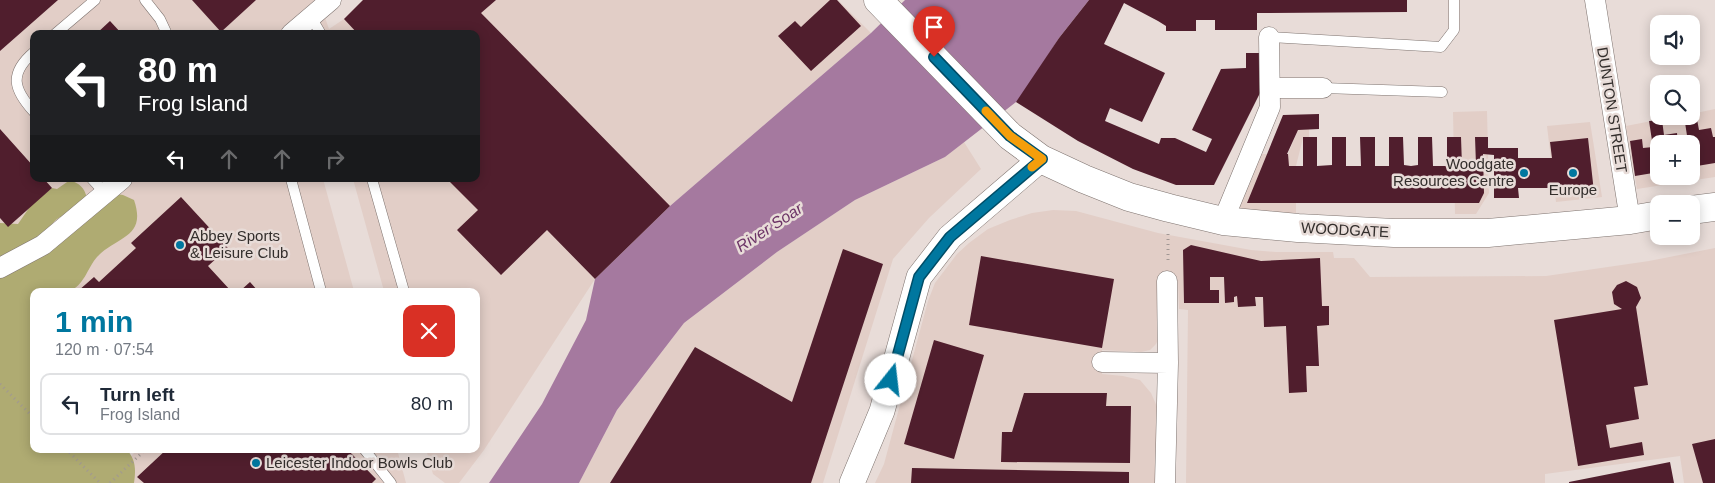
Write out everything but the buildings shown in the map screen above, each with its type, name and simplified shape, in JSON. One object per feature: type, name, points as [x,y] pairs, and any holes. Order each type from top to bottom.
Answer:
[{"type":"main road","name":"WOODGATE","points":[[881,2],[1010,136],[1042,159],[1084,179],[1129,197],[1223,221],[1298,228],[1384,232],[1488,233],[1650,217]]},
{"type":"main road","points":[[1700,209],[1715,207]]},
{"type":"street","points":[[302,30],[316,25],[331,0]]},
{"type":"street","name":"DUNTON STREET","points":[[1595,0],[1630,220]]},
{"type":"street","points":[[1223,221],[1270,107],[1269,37]]},
{"type":"street","points":[[1270,88],[1323,88]]},
{"type":"street","points":[[852,483],[882,411],[919,277],[950,237],[1042,159]]},
{"type":"street","points":[[0,268],[44,245],[98,186],[112,182]]},
{"type":"street","points":[[1165,483],[1168,281]]},
{"type":"street","points":[[1102,362],[1168,363]]},
{"type":"lane","points":[[60,30],[95,0]]},
{"type":"lane","points":[[145,0],[160,19],[165,30]]},
{"type":"lane","points":[[1269,37],[1441,47],[1454,30],[1454,0]]},
{"type":"lane","points":[[30,55],[25,59],[18,71],[16,84],[21,98],[30,108]]},
{"type":"lane","points":[[1323,88],[1442,92]]},
{"type":"lane","points":[[292,182],[318,288]]},
{"type":"lane","points":[[373,182],[403,288]]},
{"type":"lane","points":[[367,453],[391,483]]},
{"type":"path","points":[[1168,281],[1169,208]]},
{"type":"path","points":[[0,384],[30,414]]},
{"type":"path","points":[[70,453],[100,483]]},
{"type":"path","points":[[110,483],[142,453]]},
{"type":"shaded area","points":[[0,0],[319,0],[329,29],[344,19],[363,0],[838,0],[871,33],[670,206],[595,279],[484,450],[459,483],[445,483],[433,474],[427,453],[480,453],[480,288],[383,288],[354,182],[480,182],[480,30],[313,30],[311,18],[296,30],[30,30],[30,182],[324,182],[353,288],[42,288],[0,234]]},
{"type":"shaded area","points":[[1715,109],[1715,177],[1700,179],[1700,135],[1650,135],[1650,185],[1663,185],[1637,189],[1626,126],[1650,121],[1650,125],[1700,125],[1700,112]]},
{"type":"shaded area","points":[[1487,111],[1489,193],[1476,214],[1455,214],[1453,112]]},
{"type":"shaded area","name":"Europe","points":[[1590,122],[1602,197],[1556,202],[1547,126]]},
{"type":"shaded area","points":[[1309,129],[1309,137],[1303,138],[1296,166],[1296,215],[1236,212],[1258,154],[1288,154],[1298,130]]},
{"type":"shaded area","points":[[964,142],[981,169],[929,218],[893,259],[823,483],[579,483],[617,410],[684,323],[777,252],[855,200],[945,157]]},
{"type":"shaded area","points":[[67,182],[74,182],[81,186],[87,198],[73,211],[56,220],[48,230],[110,193],[123,195],[134,200],[137,222],[128,235],[97,257],[83,279],[75,288],[30,288],[30,453],[129,453],[134,465],[134,483],[0,483],[0,223],[18,224],[31,205],[52,188],[57,189]]},
{"type":"shaded area","points":[[1053,210],[1076,211],[1158,233],[1251,250],[1333,252],[1334,258],[1354,258],[1370,277],[1546,276],[1649,261],[1715,248],[1715,483],[1684,483],[1680,456],[1545,474],[1545,483],[1186,483],[1188,310],[1179,309],[1178,281],[1159,280],[1160,336],[1156,344],[1150,350],[1141,352],[1102,350],[1102,374],[1140,380],[1151,393],[1158,409],[1155,483],[875,483],[884,464],[928,301],[935,283],[957,254],[988,229],[1032,213]]},
{"type":"shaded area","name":"Leicester Indoor Bowls Club","points":[[134,453],[398,453],[406,483],[120,483],[112,475]]},
{"type":"water","name":"River Soar","points":[[905,0],[1089,0],[1059,38],[1020,99],[945,157],[855,200],[777,252],[684,323],[617,410],[579,483],[489,483],[542,404],[586,320],[595,279],[670,206],[871,33]]},
{"type":"slow traffic","points":[[986,111],[1010,136],[1042,159],[1032,167]]},
{"type":"place","name":"Woodgate Resources Centre","points":[[1524,173]]},
{"type":"place","name":"Europe","points":[[1573,173]]},
{"type":"place","name":"Abbey Sports & Leisure Club","points":[[180,245]]},
{"type":"place","name":"Leicester Indoor Bowls Club","points":[[256,463]]},
{"type":"route","points":[[891,380],[919,277],[950,237],[1042,159],[1010,136],[934,57]]}]
